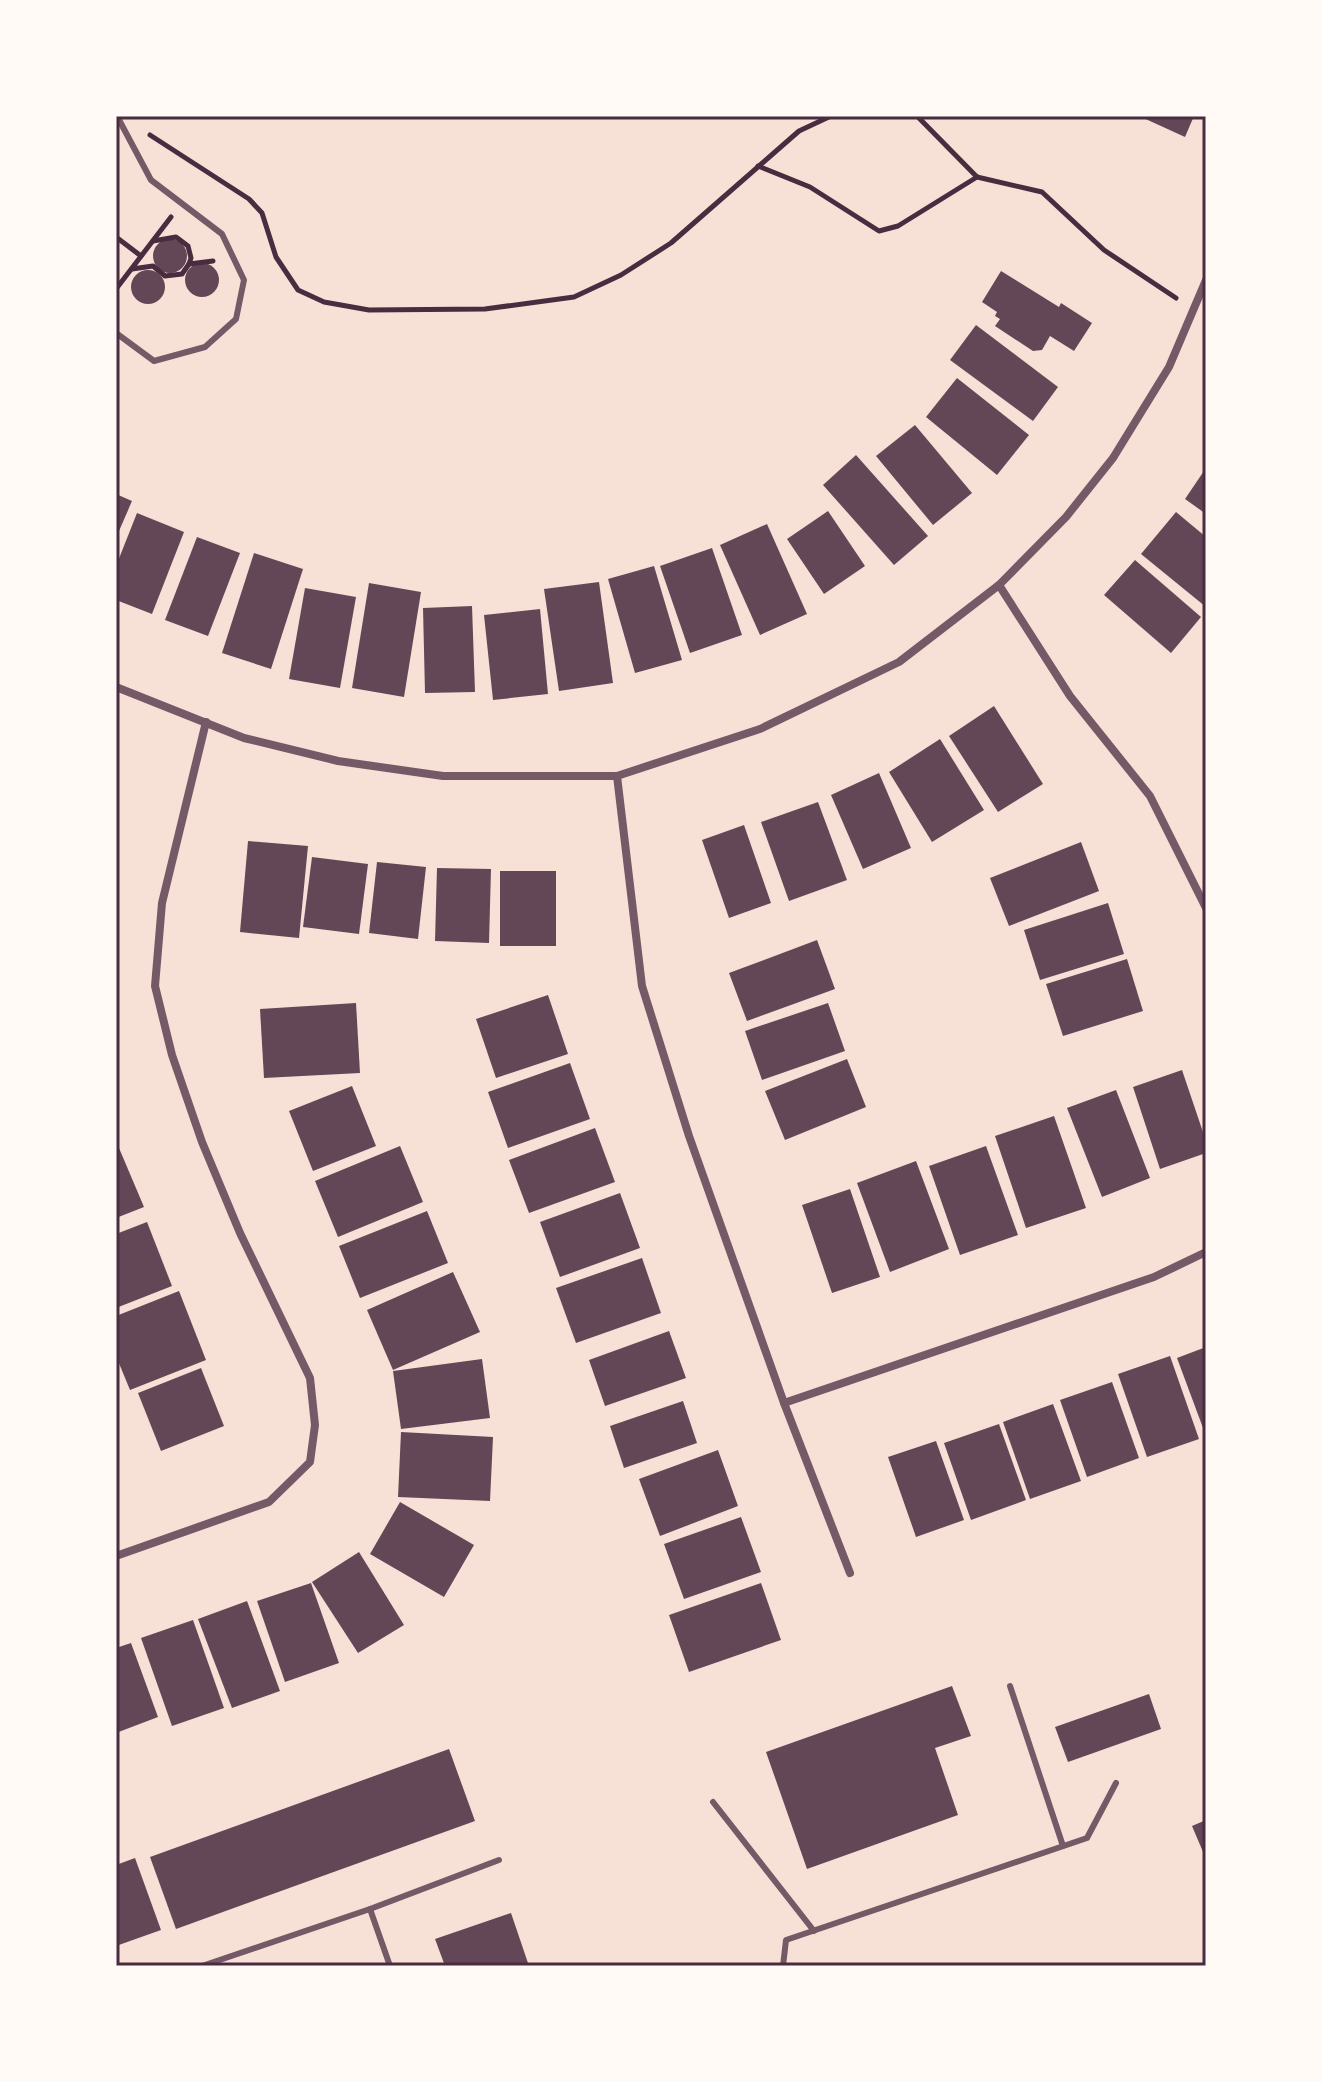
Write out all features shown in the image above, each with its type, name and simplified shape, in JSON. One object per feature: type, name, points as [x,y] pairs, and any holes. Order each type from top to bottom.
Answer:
[{"type":"street","points":[[116,687],[244,738],[338,761],[443,776],[617,776],[760,729],[899,662],[999,585],[1066,517],[1113,458],[1169,367],[1206,280]]},
{"type":"street","points":[[999,585],[1070,696],[1150,796],[1206,908]]},
{"type":"street","points":[[116,1556],[269,1502],[310,1462],[315,1425],[310,1378],[240,1233],[202,1142],[172,1055],[155,986],[162,903],[206,722]]},
{"type":"street","points":[[617,776],[642,986],[689,1136],[784,1403],[850,1573]]},
{"type":"street","points":[[784,1403],[1154,1277],[1206,1252]]},
{"type":"lane","points":[[116,333],[154,361],[205,347],[236,319],[244,280],[222,234],[151,180],[117,116]]},
{"type":"lane","points":[[1010,1686],[1063,1846]]},
{"type":"lane","points":[[783,1966],[786,1940],[1087,1838],[1116,1783]]},
{"type":"lane","points":[[713,1802],[814,1931]]},
{"type":"lane","points":[[202,1966],[370,1909],[499,1860]]},
{"type":"lane","points":[[370,1909],[390,1966]]},
{"type":"path","points":[[147,133],[249,199],[262,213],[276,257],[298,290],[324,302],[369,310],[485,309],[574,297],[621,275],[671,243],[799,131],[831,116]]},
{"type":"path","points":[[917,116],[977,177],[1042,192],[1104,250],[1194,310]]},
{"type":"path","points":[[758,166],[810,187],[879,231],[898,226],[977,177]]},
{"type":"path","points":[[116,289],[181,203]]},
{"type":"path","points":[[116,237],[141,256]]},
{"type":"path","points":[[131,269],[153,266],[165,276],[182,274],[191,258],[188,246],[176,237],[152,242]]},
{"type":"path","points":[[189,264],[207,260],[216,262],[227,244]]},
{"type":"building","points":[[1139,116],[1194,116],[1185,137]]},
{"type":"building","points":[[170,239],[182,244],[187,256],[182,268],[170,273],[158,268],[153,256],[158,244]]},
{"type":"building","points":[[202,263],[214,268],[219,280],[214,292],[202,297],[190,292],[185,280],[190,268]]},
{"type":"building","points":[[148,270],[160,275],[165,287],[160,299],[148,304],[136,299],[131,287],[136,275]]},
{"type":"building","points":[[1001,271],[1059,307],[1061,303],[1092,323],[1074,351],[1050,336],[1042,350],[1033,351],[995,326],[1000,319],[995,316],[997,312],[982,302]]},
{"type":"building","points":[[976,325],[1058,387],[1033,421],[950,360]]},
{"type":"building","points":[[957,378],[1029,435],[997,475],[926,417]]},
{"type":"building","points":[[915,425],[972,493],[933,525],[876,456]]},
{"type":"building","points":[[856,455],[928,536],[894,565],[823,485]]},
{"type":"building","points":[[1206,468],[1206,514],[1185,499]]},
{"type":"building","points":[[116,494],[132,501],[116,538]]},
{"type":"building","points":[[828,511],[865,566],[824,594],[787,539]]},
{"type":"building","points":[[1176,512],[1206,537],[1206,607],[1141,554]]},
{"type":"building","points":[[137,513],[184,532],[152,614],[116,600],[116,566]]},
{"type":"building","points":[[767,524],[807,614],[760,635],[720,545]]},
{"type":"building","points":[[197,537],[240,553],[208,636],[165,620]]},
{"type":"building","points":[[712,548],[742,635],[690,653],[660,566]]},
{"type":"building","points":[[254,553],[303,569],[271,669],[222,653]]},
{"type":"building","points":[[1135,560],[1201,617],[1171,653],[1104,595]]},
{"type":"building","points":[[654,566],[682,660],[635,673],[608,579]]},
{"type":"building","points":[[599,582],[613,683],[559,691],[544,589]]},
{"type":"building","points":[[369,583],[421,592],[404,697],[352,688]]},
{"type":"building","points":[[305,588],[356,597],[340,688],[289,679]]},
{"type":"building","points":[[472,606],[475,692],[425,693],[423,608]]},
{"type":"building","points":[[540,609],[548,694],[493,700],[484,615]]},
{"type":"building","points":[[994,706],[1043,784],[998,812],[949,736]]},
{"type":"building","points":[[940,739],[984,810],[932,842],[889,772]]},
{"type":"building","points":[[879,773],[911,848],[863,869],[831,795]]},
{"type":"building","points":[[818,802],[847,880],[789,901],[761,822]]},
{"type":"building","points":[[744,825],[771,903],[729,918],[702,840]]},
{"type":"building","points":[[248,841],[308,846],[299,938],[240,932]]},
{"type":"building","points":[[1081,842],[1099,891],[1009,926],[990,878]]},
{"type":"building","points":[[312,857],[368,864],[359,934],[303,927]]},
{"type":"building","points":[[377,862],[426,867],[418,939],[369,933]]},
{"type":"building","points":[[437,868],[491,869],[489,943],[435,941]]},
{"type":"building","points":[[500,871],[556,871],[556,946],[500,946]]},
{"type":"building","points":[[1108,903],[1124,954],[1040,980],[1024,930]]},
{"type":"building","points":[[817,940],[835,989],[747,1021],[729,973]]},
{"type":"building","points":[[1127,959],[1143,1011],[1063,1036],[1046,984]]},
{"type":"building","points":[[548,995],[568,1054],[496,1078],[476,1019]]},
{"type":"building","points":[[356,1003],[360,1073],[264,1078],[260,1009]]},
{"type":"building","points":[[828,1003],[845,1051],[762,1080],[745,1031]]},
{"type":"building","points":[[847,1059],[866,1107],[785,1140],[765,1091]]},
{"type":"building","points":[[570,1063],[590,1119],[508,1148],[488,1092]]},
{"type":"building","points":[[1182,1070],[1206,1141],[1206,1153],[1160,1169],[1133,1087]]},
{"type":"building","points":[[352,1086],[376,1146],[313,1171],[289,1111]]},
{"type":"building","points":[[1116,1090],[1150,1178],[1102,1197],[1067,1108]]},
{"type":"building","points":[[1054,1116],[1086,1208],[1026,1228],[995,1136]]},
{"type":"building","points":[[595,1128],[615,1182],[529,1213],[509,1160]]},
{"type":"building","points":[[400,1146],[423,1202],[338,1237],[315,1181]]},
{"type":"building","points":[[986,1146],[1018,1235],[960,1255],[929,1166]]},
{"type":"building","points":[[119,1148],[144,1207],[116,1218],[116,1149]]},
{"type":"building","points":[[916,1161],[949,1249],[890,1272],[857,1183]]},
{"type":"building","points":[[850,1189],[880,1277],[832,1293],[802,1205]]},
{"type":"building","points":[[620,1193],[640,1248],[560,1277],[540,1222]]},
{"type":"building","points":[[427,1211],[448,1263],[360,1298],[339,1246]]},
{"type":"building","points":[[147,1222],[172,1286],[116,1308],[116,1234]]},
{"type":"building","points":[[642,1258],[661,1313],[576,1343],[556,1288]]},
{"type":"building","points":[[453,1272],[480,1332],[393,1370],[367,1310]]},
{"type":"building","points":[[179,1291],[206,1360],[130,1390],[116,1356],[116,1316]]},
{"type":"building","points":[[669,1331],[686,1378],[605,1406],[589,1360]]},
{"type":"building","points":[[1206,1347],[1206,1436],[1177,1358]]},
{"type":"building","points":[[1170,1356],[1199,1439],[1147,1457],[1118,1374]]},
{"type":"building","points":[[482,1359],[490,1418],[401,1429],[393,1371]]},
{"type":"building","points":[[201,1368],[224,1426],[161,1451],[138,1393]]},
{"type":"building","points":[[1112,1382],[1139,1458],[1087,1477],[1060,1400]]},
{"type":"building","points":[[683,1401],[697,1443],[624,1468],[610,1426]]},
{"type":"building","points":[[1053,1404],[1081,1481],[1030,1499],[1003,1422]]},
{"type":"building","points":[[999,1424],[1026,1500],[971,1520],[944,1443]]},
{"type":"building","points":[[401,1432],[493,1437],[490,1501],[398,1497]]},
{"type":"building","points":[[936,1441],[964,1520],[916,1537],[888,1457]]},
{"type":"building","points":[[718,1450],[738,1506],[660,1536],[639,1479]]},
{"type":"building","points":[[400,1502],[474,1545],[444,1597],[370,1554]]},
{"type":"building","points":[[741,1517],[761,1572],[684,1599],[664,1544]]},
{"type":"building","points":[[359,1552],[404,1625],[358,1653],[312,1582]]},
{"type":"building","points":[[311,1583],[339,1663],[285,1682],[257,1601]]},
{"type":"building","points":[[761,1583],[781,1640],[689,1672],[669,1615]]},
{"type":"building","points":[[247,1601],[280,1691],[232,1708],[198,1619]]},
{"type":"building","points":[[193,1620],[224,1708],[172,1726],[141,1638]]},
{"type":"building","points":[[131,1643],[158,1717],[116,1733],[116,1648]]},
{"type":"building","points":[[952,1686],[971,1736],[935,1748],[958,1815],[807,1869],[766,1752]]},
{"type":"building","points":[[1149,1694],[1161,1729],[1068,1762],[1055,1727]]},
{"type":"building","points":[[449,1749],[475,1821],[176,1929],[150,1857]]},
{"type":"building","points":[[1206,1820],[1206,1859],[1192,1826]]},
{"type":"building","points":[[135,1858],[161,1930],[116,1946],[116,1865]]},
{"type":"building","points":[[511,1913],[529,1966],[445,1966],[435,1939]]}]
